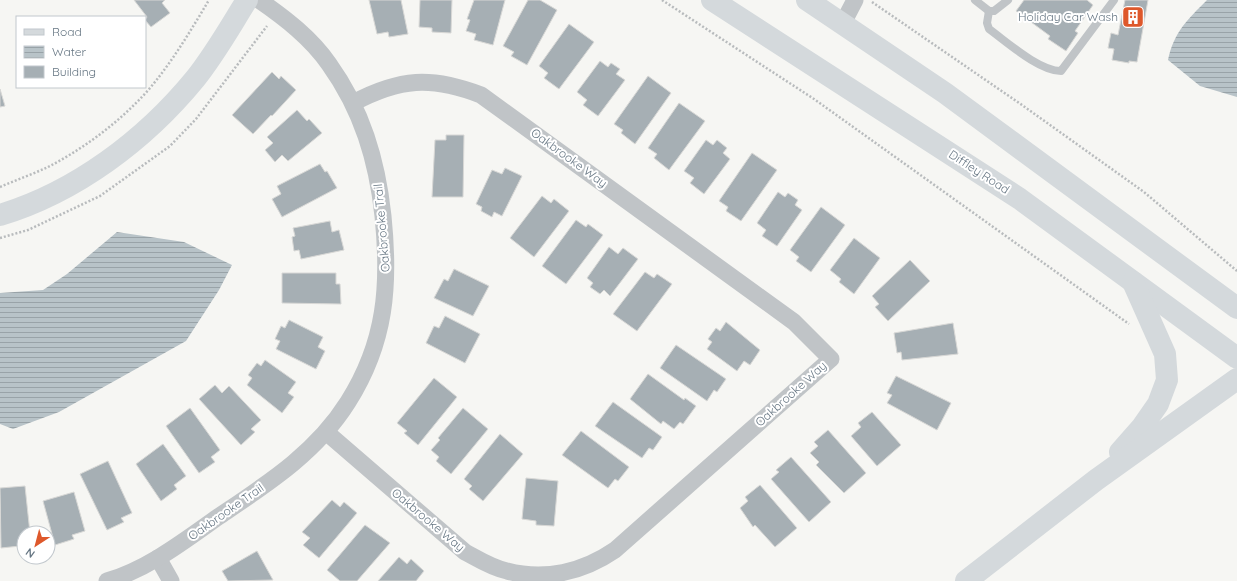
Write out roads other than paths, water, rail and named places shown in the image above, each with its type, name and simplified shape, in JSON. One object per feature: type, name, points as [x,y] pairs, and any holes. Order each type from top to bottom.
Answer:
[{"type":"main road","points":[[0,215],[24,207],[64,188],[102,164],[143,133],[176,101],[195,79],[209,61],[247,0]]},
{"type":"main road","name":"Diffley Road","points":[[712,0],[1020,199],[1237,358]]},
{"type":"main road","points":[[807,0],[843,23],[945,94],[1237,308]]},
{"type":"main road","points":[[1096,480],[1142,427],[1158,404],[1166,380],[1165,354],[1133,282]]},
{"type":"main road","points":[[966,581],[1096,480],[1237,379]]},
{"type":"street","name":"Oakbrooke Trail","points":[[107,581],[158,558],[291,466],[326,432],[354,392],[372,355],[381,320],[386,286],[386,250],[376,166],[370,145],[353,103],[320,52],[275,11],[259,0]]},
{"type":"street","points":[[843,23],[855,0]]},
{"type":"street","name":"Oakbrooke Way","points":[[326,432],[465,552],[485,563],[506,571],[529,575],[552,575],[585,566],[616,550],[831,359],[794,322],[481,96],[449,85],[417,82],[384,88],[353,103]]},
{"type":"street","points":[[158,558],[171,581]]},
{"type":"lane","points":[[975,0],[989,11],[994,11],[1008,0]]},
{"type":"lane","points":[[989,11],[987,23],[988,29],[1032,59],[1053,71],[1061,71],[1114,0]]},
{"type":"water","points":[[1207,0],[1237,0],[1237,97],[1200,86],[1168,60],[1174,42],[1182,27]]},
{"type":"water","points":[[117,232],[184,242],[232,265],[219,290],[186,341],[59,412],[13,429],[0,424],[0,293],[43,290],[67,274]]},
{"type":"place","name":"Holiday Car Wash","points":[[1133,17]]}]
